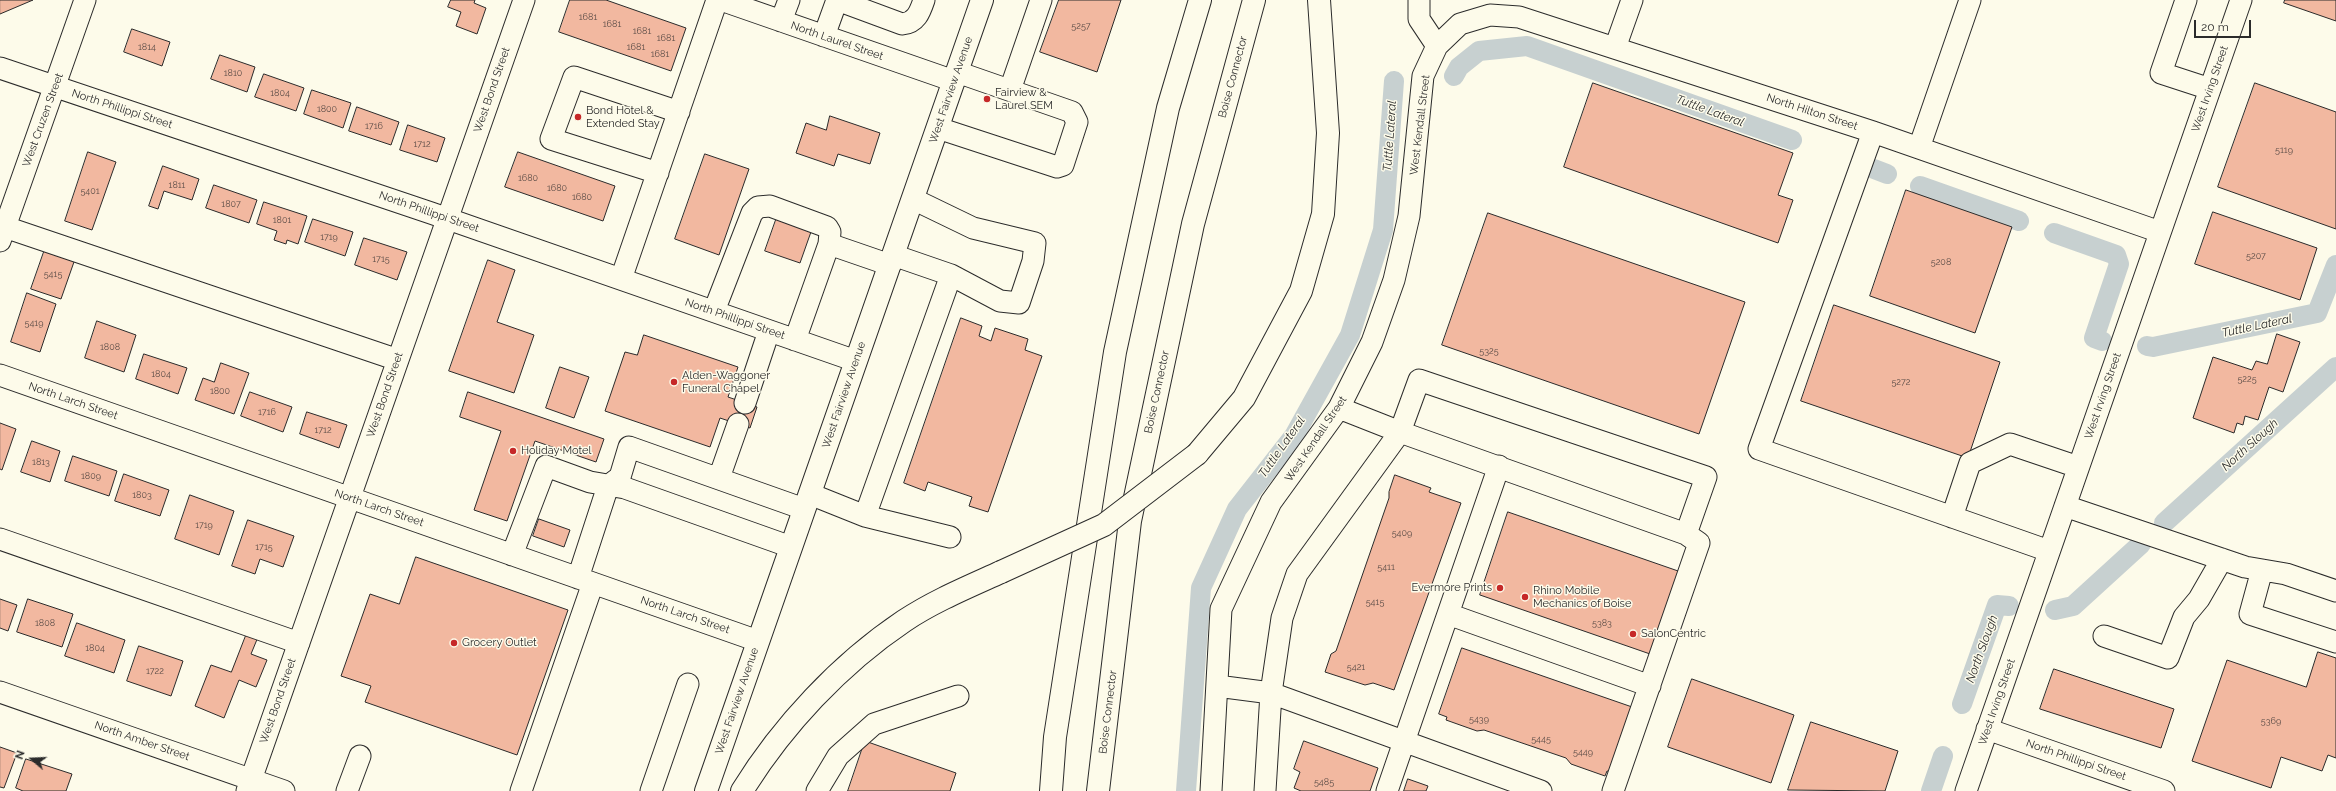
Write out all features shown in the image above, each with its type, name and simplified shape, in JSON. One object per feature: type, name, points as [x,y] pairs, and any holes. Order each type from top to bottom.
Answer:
[{"type":"main road","name":"West Fairview Avenue","points":[[706,791],[982,0]]},
{"type":"main road","points":[[1051,791],[1055,737],[1115,352],[1168,108],[1200,0]]},
{"type":"main road","name":"Boise Connector","points":[[1098,791],[1130,521],[1192,224],[1254,0]]},
{"type":"main road","points":[[742,791],[763,756],[838,674],[866,650],[904,621],[945,597],[1104,525],[1197,454],[1244,398],[1301,291],[1323,214],[1328,133],[1319,0]]},
{"type":"main road","points":[[1042,791],[1055,737]]},
{"type":"street","name":"West Cruzen Street","points":[[3,234],[86,0]]},
{"type":"street","name":"West Bond Street","points":[[249,785],[524,0]]},
{"type":"street","points":[[781,21],[789,0]]},
{"type":"street","points":[[824,36],[836,0],[902,24],[908,24],[917,18],[924,0]]},
{"type":"street","points":[[1010,90],[1041,0]]},
{"type":"street","points":[[1419,0],[1419,19],[1437,46]]},
{"type":"street","points":[[1615,48],[1632,0]]},
{"type":"street","points":[[1919,148],[1970,0]]},
{"type":"street","points":[[2186,0],[2161,73],[2210,89]]},
{"type":"street","name":"West Irving Street","points":[[1966,791],[2241,0]]},
{"type":"street","points":[[621,279],[679,112],[728,1]]},
{"type":"street","name":"North Laurel Street","points":[[728,1],[824,36],[955,77],[1010,90],[1072,112],[1077,118],[1063,165],[1057,167],[938,128]]},
{"type":"street","name":"North Hilton Street","points":[[1460,24],[1490,15],[1519,17],[1873,132],[2160,232]]},
{"type":"street","name":"West Kendall Street","points":[[1211,791],[1221,609],[1271,502],[1339,408],[1372,342],[1394,280],[1410,216],[1423,76],[1437,46],[1460,24]]},
{"type":"street","name":"North Phillippi Street","points":[[0,68],[447,218],[856,361]]},
{"type":"street","points":[[658,173],[551,139],[574,77],[679,112]]},
{"type":"street","points":[[1873,132],[1759,449],[2049,551]]},
{"type":"street","points":[[829,244],[951,275],[1000,301],[1019,303],[1033,261],[1035,243],[972,228],[912,199]]},
{"type":"street","points":[[714,311],[752,213],[758,207],[770,206],[827,227],[830,232],[829,244],[795,340]]},
{"type":"street","points":[[3,234],[398,360]]},
{"type":"street","points":[[865,516],[951,275]]},
{"type":"street","points":[[745,403],[769,331]]},
{"type":"street","name":"North Larch Street","points":[[0,375],[758,641]]},
{"type":"street","points":[[1265,791],[1271,693],[1282,618],[1297,574],[1400,432],[1420,380],[1706,477],[1686,534]]},
{"type":"street","points":[[1339,408],[1400,432],[1499,466],[1686,534],[1699,543],[1613,791]]},
{"type":"street","points":[[719,478],[738,424]]},
{"type":"street","points":[[1952,517],[1970,463],[2010,444],[2078,467]]},
{"type":"street","points":[[521,791],[585,580],[608,486],[620,477],[629,447],[719,478],[807,502],[950,537]]},
{"type":"street","points":[[512,555],[546,466],[608,486],[625,488],[791,547]]},
{"type":"street","points":[[1387,791],[1499,466]]},
{"type":"street","points":[[2065,506],[2222,559],[2262,570],[2286,574],[2336,591]]},
{"type":"street","points":[[0,539],[299,643]]},
{"type":"street","points":[[2104,636],[2168,658],[2184,617],[2199,600],[2222,559]]},
{"type":"street","points":[[2262,570],[2250,614],[2336,642]]},
{"type":"street","points":[[1448,614],[1650,686]]},
{"type":"street","points":[[650,791],[688,684]]},
{"type":"street","points":[[1217,686],[1271,693],[1542,791]]},
{"type":"street","name":"North Amber Street","points":[[0,692],[249,785],[284,791]]},
{"type":"street","points":[[817,791],[838,756],[874,724],[958,696]]},
{"type":"street","name":"North Phillippi Street","points":[[1987,729],[2164,791]]},
{"type":"street","points":[[348,791],[360,756]]},
{"type":"building","points":[[0,0],[33,0],[0,14]]},
{"type":"building","points":[[451,0],[475,0],[474,3],[486,8],[477,34],[456,26],[461,12],[448,7]]},
{"type":"building","points":[[570,0],[606,0],[686,28],[671,71],[559,32]]},
{"type":"building","points":[[1059,0],[1121,0],[1097,72],[1040,52]]},
{"type":"building","points":[[2285,0],[2336,0],[2336,21],[2284,3]]},
{"type":"building","points":[[132,29],[170,42],[162,66],[124,52]]},
{"type":"building","points":[[220,55],[255,67],[247,92],[211,79]]},
{"type":"building","points":[[264,74],[304,88],[296,111],[255,97]]},
{"type":"building","points":[[1593,83],[1793,153],[1778,195],[1793,200],[1778,243],[1564,167]]},
{"type":"building","points":[[2255,83],[2336,112],[2336,229],[2218,187]]},
{"type":"building","points":[[312,90],[351,103],[343,128],[304,114]]},
{"type":"building","points":[[357,107],[399,122],[391,145],[349,131]]},
{"type":"building","points":[[830,116],[880,133],[870,164],[838,154],[834,166],[796,153],[806,123],[826,130]]},
{"type":"building","points":[[408,125],[445,138],[437,162],[400,150]]},
{"type":"building","points":[[88,152],[116,162],[92,230],[65,221]]},
{"type":"building","points":[[518,152],[615,186],[603,221],[505,187]]},
{"type":"building","points":[[705,154],[749,169],[719,255],[675,239]]},
{"type":"building","points":[[163,166],[199,179],[192,200],[164,191],[158,209],[149,206]]},
{"type":"building","points":[[214,185],[257,200],[249,223],[206,208]]},
{"type":"building","points":[[1906,190],[2012,227],[1975,333],[1870,296]]},
{"type":"building","points":[[264,202],[307,216],[298,244],[287,240],[286,244],[274,240],[277,231],[257,224]]},
{"type":"building","points":[[2213,212],[2317,248],[2300,300],[2195,264]]},
{"type":"building","points":[[1488,213],[1745,302],[1699,434],[1442,345]]},
{"type":"building","points":[[777,217],[812,229],[800,263],[765,251]]},
{"type":"building","points":[[313,219],[353,232],[345,256],[305,242]]},
{"type":"building","points":[[364,238],[407,252],[397,280],[355,265]]},
{"type":"building","points":[[45,249],[75,259],[61,299],[31,289]]},
{"type":"building","points":[[488,260],[515,270],[497,322],[534,335],[514,393],[449,371]]},
{"type":"building","points":[[27,293],[56,304],[40,352],[11,342]]},
{"type":"building","points":[[1834,305],[2000,362],[1968,458],[1801,401]]},
{"type":"building","points":[[961,318],[982,326],[979,336],[991,341],[995,328],[1028,339],[1025,350],[1042,356],[988,512],[969,506],[972,497],[928,482],[925,491],[904,483]]},
{"type":"building","points":[[97,321],[136,335],[124,372],[85,358]]},
{"type":"building","points":[[2277,334],[2300,342],[2283,392],[2269,387],[2258,420],[2245,416],[2243,425],[2237,423],[2234,433],[2193,418],[2213,357],[2252,370],[2256,361],[2267,364]]},
{"type":"building","name":"Alden-Waggoner Funeral Chapel","points":[[644,335],[738,367],[728,397],[757,407],[750,428],[720,418],[710,447],[605,411],[625,352],[637,355]]},
{"type":"building","points":[[144,354],[187,368],[178,394],[136,379]]},
{"type":"building","points":[[221,363],[249,373],[234,414],[195,400],[203,378],[214,382]]},
{"type":"building","points":[[560,367],[589,377],[574,418],[546,408]]},
{"type":"building","points":[[250,392],[292,407],[283,432],[241,416]]},
{"type":"building","name":"Holiday Motel","points":[[468,392],[604,439],[596,462],[535,441],[507,521],[474,510],[501,431],[460,417]]},
{"type":"building","points":[[307,412],[347,425],[339,448],[300,434]]},
{"type":"building","points":[[0,423],[16,429],[2,470],[0,469]]},
{"type":"building","points":[[32,441],[60,451],[50,482],[21,472]]},
{"type":"building","points":[[73,456],[117,471],[109,496],[65,481]]},
{"type":"building","points":[[124,474],[169,490],[160,516],[115,501]]},
{"type":"building","points":[[1395,475],[1431,488],[1429,492],[1461,503],[1394,690],[1373,683],[1365,685],[1325,672],[1331,654],[1336,651],[1389,498],[1389,492]]},
{"type":"building","points":[[190,495],[234,511],[219,555],[175,539]]},
{"type":"building","points":[[1508,512],[1681,572],[1653,655],[1480,595]]},
{"type":"building","points":[[539,519],[570,530],[564,547],[533,536]]},
{"type":"building","points":[[248,520],[294,536],[283,567],[260,559],[255,574],[232,566]]},
{"type":"building","name":"Grocery Outlet","points":[[416,557],[568,610],[517,755],[365,702],[371,686],[341,676],[370,594],[399,604]]},
{"type":"building","points":[[0,599],[17,605],[8,631],[0,628]]},
{"type":"building","points":[[28,599],[73,614],[62,647],[17,632]]},
{"type":"building","points":[[77,623],[125,640],[114,673],[65,656]]},
{"type":"building","points":[[247,633],[258,637],[251,654],[267,660],[256,687],[239,680],[224,718],[195,706],[211,665],[231,672]]},
{"type":"building","points":[[139,646],[183,661],[171,696],[127,681]]},
{"type":"building","points":[[1462,648],[1635,708],[1612,772],[1607,771],[1605,776],[1571,764],[1566,758],[1484,730],[1477,731],[1446,720],[1447,717],[1439,714]]},
{"type":"building","points":[[2318,652],[2336,658],[2336,758],[2328,755],[2322,771],[2281,757],[2271,788],[2192,761],[2227,660],[2306,687]]},
{"type":"building","points":[[2054,669],[2174,709],[2161,748],[2040,709]]},
{"type":"building","points":[[1692,679],[1794,715],[1771,783],[1668,747]]},
{"type":"building","points":[[1811,722],[1898,751],[1885,791],[1788,790]]},
{"type":"building","points":[[865,741],[956,773],[950,791],[848,791]]},
{"type":"building","points":[[1304,741],[1378,768],[1370,791],[1301,791],[1294,788],[1300,772],[1294,769]]},
{"type":"building","points":[[0,747],[17,753],[4,788],[0,787]]},
{"type":"building","points":[[26,759],[72,774],[66,791],[23,791],[16,788]]},
{"type":"building","points":[[1408,779],[1428,786],[1426,791],[1404,791]]},
{"type":"waterway","name":"Tuttle Lateral","points":[[1454,76],[1459,67],[1479,51],[1527,46],[1792,140]]},
{"type":"waterway","name":"Tuttle Lateral","points":[[1186,791],[1201,588],[1237,509],[1294,436],[1350,335],[1383,230],[1394,81]]},
{"type":"waterway","name":"Tuttle Lateral","points":[[1874,169],[1887,174]]},
{"type":"waterway","name":"Tuttle Lateral","points":[[1920,186],[2019,221]]},
{"type":"waterway","name":"Tuttle Lateral","points":[[2054,233],[2116,255],[2119,264],[2094,338],[2102,341]]},
{"type":"waterway","name":"Tuttle Lateral","points":[[2147,346],[2153,347],[2317,313],[2336,265]]},
{"type":"waterway","name":"North Slough","points":[[2164,523],[2336,367]]},
{"type":"waterway","name":"North Slough","points":[[2055,610],[2073,606],[2141,544]]},
{"type":"waterway","name":"North Slough","points":[[1962,704],[1997,605],[2009,606]]},
{"type":"waterway","name":"North Slough","points":[[1931,791],[1943,756]]},
{"type":"place","name":"Fairview & Laurel SEM","points":[[987,99]]},
{"type":"place","name":"Bond Hotel & Extended Stay","points":[[578,117]]},
{"type":"place","name":"Alden-Waggoner Funeral Chapel","points":[[674,382]]},
{"type":"place","name":"Holiday Motel","points":[[513,451]]},
{"type":"place","name":"Evermore Prints","points":[[1500,588]]},
{"type":"place","name":"Rhino Mobile Mechanics of Boise","points":[[1525,597]]},
{"type":"place","name":"SalonCentric","points":[[1633,634]]},
{"type":"place","name":"Grocery Outlet","points":[[454,643]]}]
